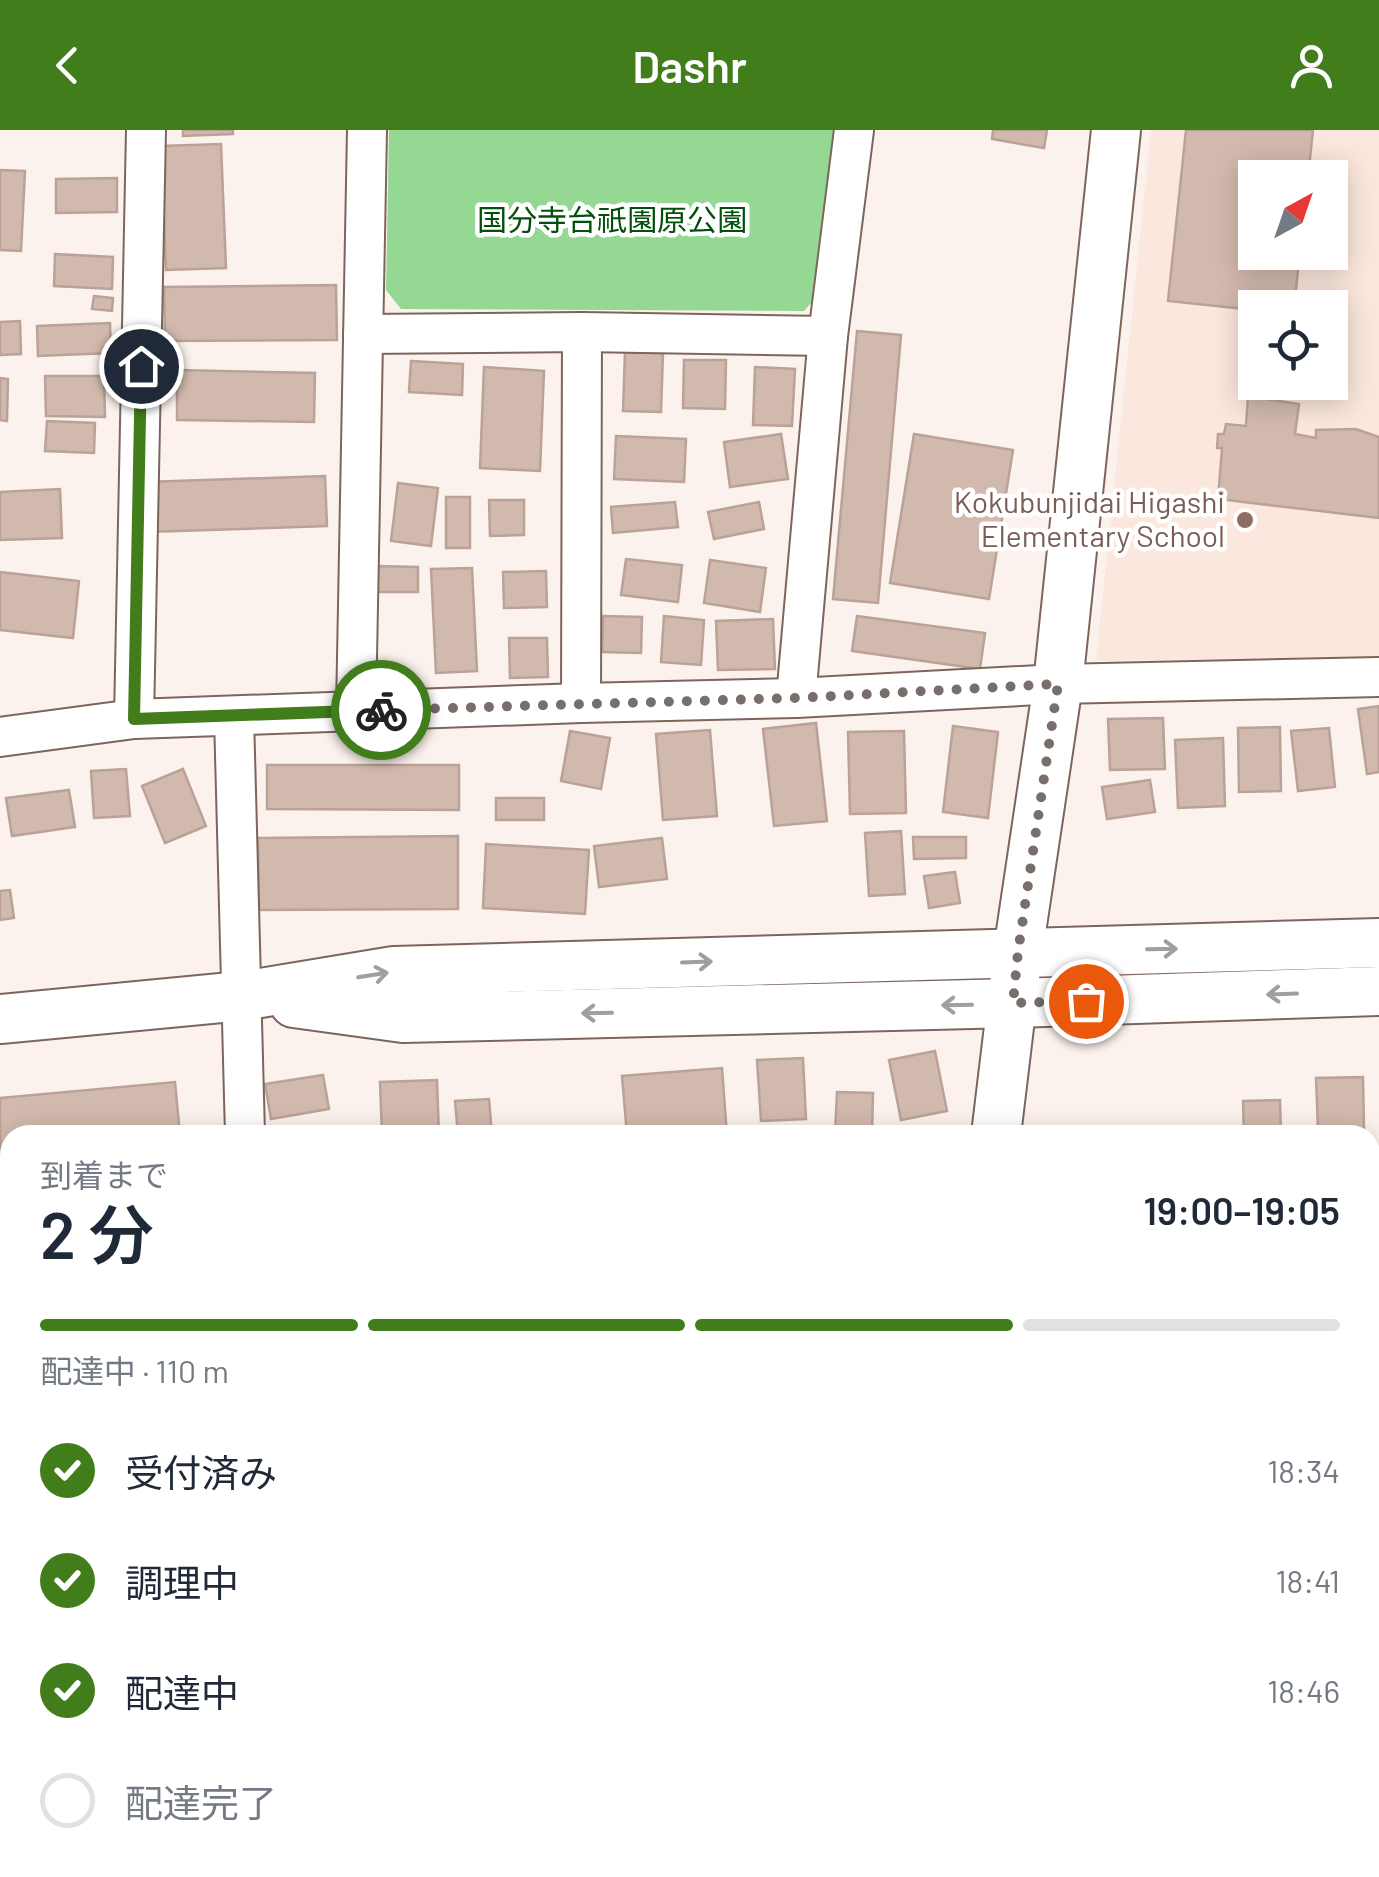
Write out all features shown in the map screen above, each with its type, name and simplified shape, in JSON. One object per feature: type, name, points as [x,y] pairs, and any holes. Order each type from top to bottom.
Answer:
[{"type":"street","points":[[134,719],[146,130]]},
{"type":"street","points":[[356,711],[367,130]]},
{"type":"street","points":[[796,698],[828,336],[854,130]]},
{"type":"street","points":[[997,1125],[1018,952],[1058,684],[1116,130]]},
{"type":"street","points":[[580,703],[582,332]]},
{"type":"street","points":[[363,334],[828,336]]},
{"type":"street","points":[[0,737],[134,719],[796,698],[1058,684],[1379,678]]},
{"type":"street","points":[[234,716],[245,1125]]},
{"type":"street","points":[[0,1019],[242,996],[394,972],[1379,943]]},
{"type":"street","points":[[242,996],[402,1018],[1379,991]]},
{"type":"shaded area","name":"Kokubunjidai Higashi Elementary School","points":[[1151,130],[1379,130],[1379,657],[1096,661]]},
{"type":"green space","name":"国分寺台祇園原公園","points":[[389,130],[837,130],[817,296],[804,311],[401,309],[386,290]]},
{"type":"building","points":[[183,130],[233,130],[233,134],[183,136]]},
{"type":"building","points":[[993,130],[1047,130],[1044,148],[992,139]]},
{"type":"building","points":[[1186,130],[1313,130],[1310,160],[1238,160],[1238,270],[1298,270],[1296,290],[1238,290],[1238,308],[1168,301]]},
{"type":"building","points":[[221,144],[226,268],[166,270],[161,146]]},
{"type":"building","points":[[0,170],[25,171],[21,251],[0,250]]},
{"type":"building","points":[[117,178],[117,212],[56,213],[56,179]]},
{"type":"building","points":[[55,254],[113,257],[112,289],[54,286]]},
{"type":"building","points":[[336,285],[337,340],[165,341],[164,287]]},
{"type":"building","points":[[94,296],[113,298],[112,311],[92,309]]},
{"type":"building","points":[[20,321],[21,354],[0,355],[0,322]]},
{"type":"building","points":[[110,323],[111,353],[38,356],[37,326]]},
{"type":"building","points":[[857,331],[901,335],[878,603],[833,599]]},
{"type":"building","points":[[625,351],[663,353],[661,412],[623,411]]},
{"type":"building","points":[[684,360],[726,360],[725,409],[683,408]]},
{"type":"building","points":[[411,361],[463,364],[462,395],[409,392]]},
{"type":"building","points":[[484,367],[544,371],[540,471],[480,468]]},
{"type":"building","points":[[755,367],[795,369],[792,426],[753,425]]},
{"type":"building","points":[[177,370],[315,373],[314,422],[177,420]]},
{"type":"building","points":[[45,376],[104,376],[105,417],[46,416]]},
{"type":"building","points":[[0,378],[8,379],[7,421],[0,420]]},
{"type":"building","points":[[1248,400],[1274,400],[1299,404],[1295,434],[1316,438],[1316,430],[1356,429],[1379,437],[1379,518],[1218,499],[1222,448],[1217,448],[1218,434],[1224,434],[1226,424],[1246,426]]},
{"type":"building","points":[[47,421],[95,423],[94,453],[45,451]]},
{"type":"building","points":[[781,434],[788,479],[730,487],[724,442]]},
{"type":"building","points":[[914,434],[1013,450],[989,599],[890,583]]},
{"type":"building","points":[[616,436],[686,439],[684,482],[614,479]]},
{"type":"building","points":[[325,476],[327,526],[148,532],[146,482]]},
{"type":"building","points":[[398,483],[438,488],[431,546],[391,541]]},
{"type":"building","points":[[60,489],[62,538],[0,540],[0,492]]},
{"type":"building","points":[[446,497],[470,497],[470,548],[446,548]]},
{"type":"building","points":[[489,500],[524,500],[524,535],[490,536]]},
{"type":"building","points":[[675,502],[678,527],[613,533],[611,507]]},
{"type":"building","points":[[759,502],[764,529],[714,539],[708,512]]},
{"type":"building","points":[[626,559],[682,565],[678,602],[621,595]]},
{"type":"building","points":[[710,560],[766,568],[760,612],[704,603]]},
{"type":"building","points":[[378,566],[418,567],[418,592],[377,592]]},
{"type":"building","points":[[472,568],[477,671],[436,673],[431,569]]},
{"type":"building","points":[[546,571],[547,607],[504,608],[503,572]]},
{"type":"building","points":[[0,572],[79,581],[73,638],[0,630]]},
{"type":"building","points":[[603,616],[642,617],[641,653],[602,652]]},
{"type":"building","points":[[664,616],[704,620],[701,665],[661,662]]},
{"type":"building","points":[[857,616],[985,633],[980,669],[852,651]]},
{"type":"building","points":[[773,619],[775,669],[718,670],[716,621]]},
{"type":"building","points":[[509,638],[547,638],[548,677],[510,678]]},
{"type":"building","points":[[1379,706],[1379,772],[1367,774],[1358,709]]},
{"type":"building","points":[[1163,718],[1165,769],[1110,770],[1108,719]]},
{"type":"building","points":[[816,723],[827,821],[774,826],[763,729]]},
{"type":"building","points":[[953,726],[998,732],[988,818],[943,812]]},
{"type":"building","points":[[1280,727],[1281,791],[1239,792],[1238,728]]},
{"type":"building","points":[[1329,728],[1335,787],[1298,791],[1291,731]]},
{"type":"building","points":[[710,730],[717,816],[663,820],[656,734]]},
{"type":"building","points":[[570,731],[610,738],[601,789],[561,781]]},
{"type":"building","points":[[904,731],[906,813],[850,814],[848,732]]},
{"type":"building","points":[[1223,738],[1225,806],[1178,808],[1175,740]]},
{"type":"building","points":[[267,765],[459,765],[459,810],[267,809]]},
{"type":"building","points":[[126,769],[130,816],[94,818],[91,771]]},
{"type":"building","points":[[183,769],[206,826],[165,843],[142,786]]},
{"type":"building","points":[[1150,780],[1155,812],[1107,819],[1102,787]]},
{"type":"building","points":[[69,790],[75,827],[12,836],[6,798]]},
{"type":"building","points":[[496,798],[544,798],[544,820],[496,820]]},
{"type":"building","points":[[901,831],[905,894],[869,896],[865,833]]},
{"type":"building","points":[[458,836],[458,909],[259,910],[258,838]]},
{"type":"building","points":[[913,837],[966,837],[966,858],[914,859]]},
{"type":"building","points":[[662,838],[667,879],[599,887],[594,846]]},
{"type":"building","points":[[486,844],[589,850],[585,914],[483,908]]},
{"type":"building","points":[[955,872],[960,903],[929,908],[924,876]]},
{"type":"building","points":[[10,890],[14,918],[0,920],[0,891]]},
{"type":"building","points":[[935,1051],[947,1111],[901,1120],[889,1060]]},
{"type":"building","points":[[803,1058],[806,1119],[761,1121],[757,1060]]},
{"type":"building","points":[[722,1068],[726,1125],[626,1125],[622,1076]]},
{"type":"building","points":[[323,1075],[329,1109],[271,1119],[265,1084]]},
{"type":"building","points":[[1363,1077],[1364,1125],[1318,1125],[1316,1078]]},
{"type":"building","points":[[437,1080],[439,1125],[382,1125],[380,1082]]},
{"type":"building","points":[[175,1082],[179,1125],[0,1125],[0,1098]]},
{"type":"building","points":[[837,1092],[873,1093],[872,1125],[835,1125]]},
{"type":"building","points":[[489,1099],[491,1125],[457,1125],[455,1101]]},
{"type":"building","points":[[1280,1100],[1281,1125],[1244,1125],[1243,1101]]},
{"type":"way so far","points":[[381,710],[796,698],[1058,684],[1013,1003],[1086,1001]]},
{"type":"place","name":"Kokubunjidai Higashi Elementary School","points":[[1245,520]]},
{"type":"route","points":[[141,366],[134,719],[381,710]]}]
